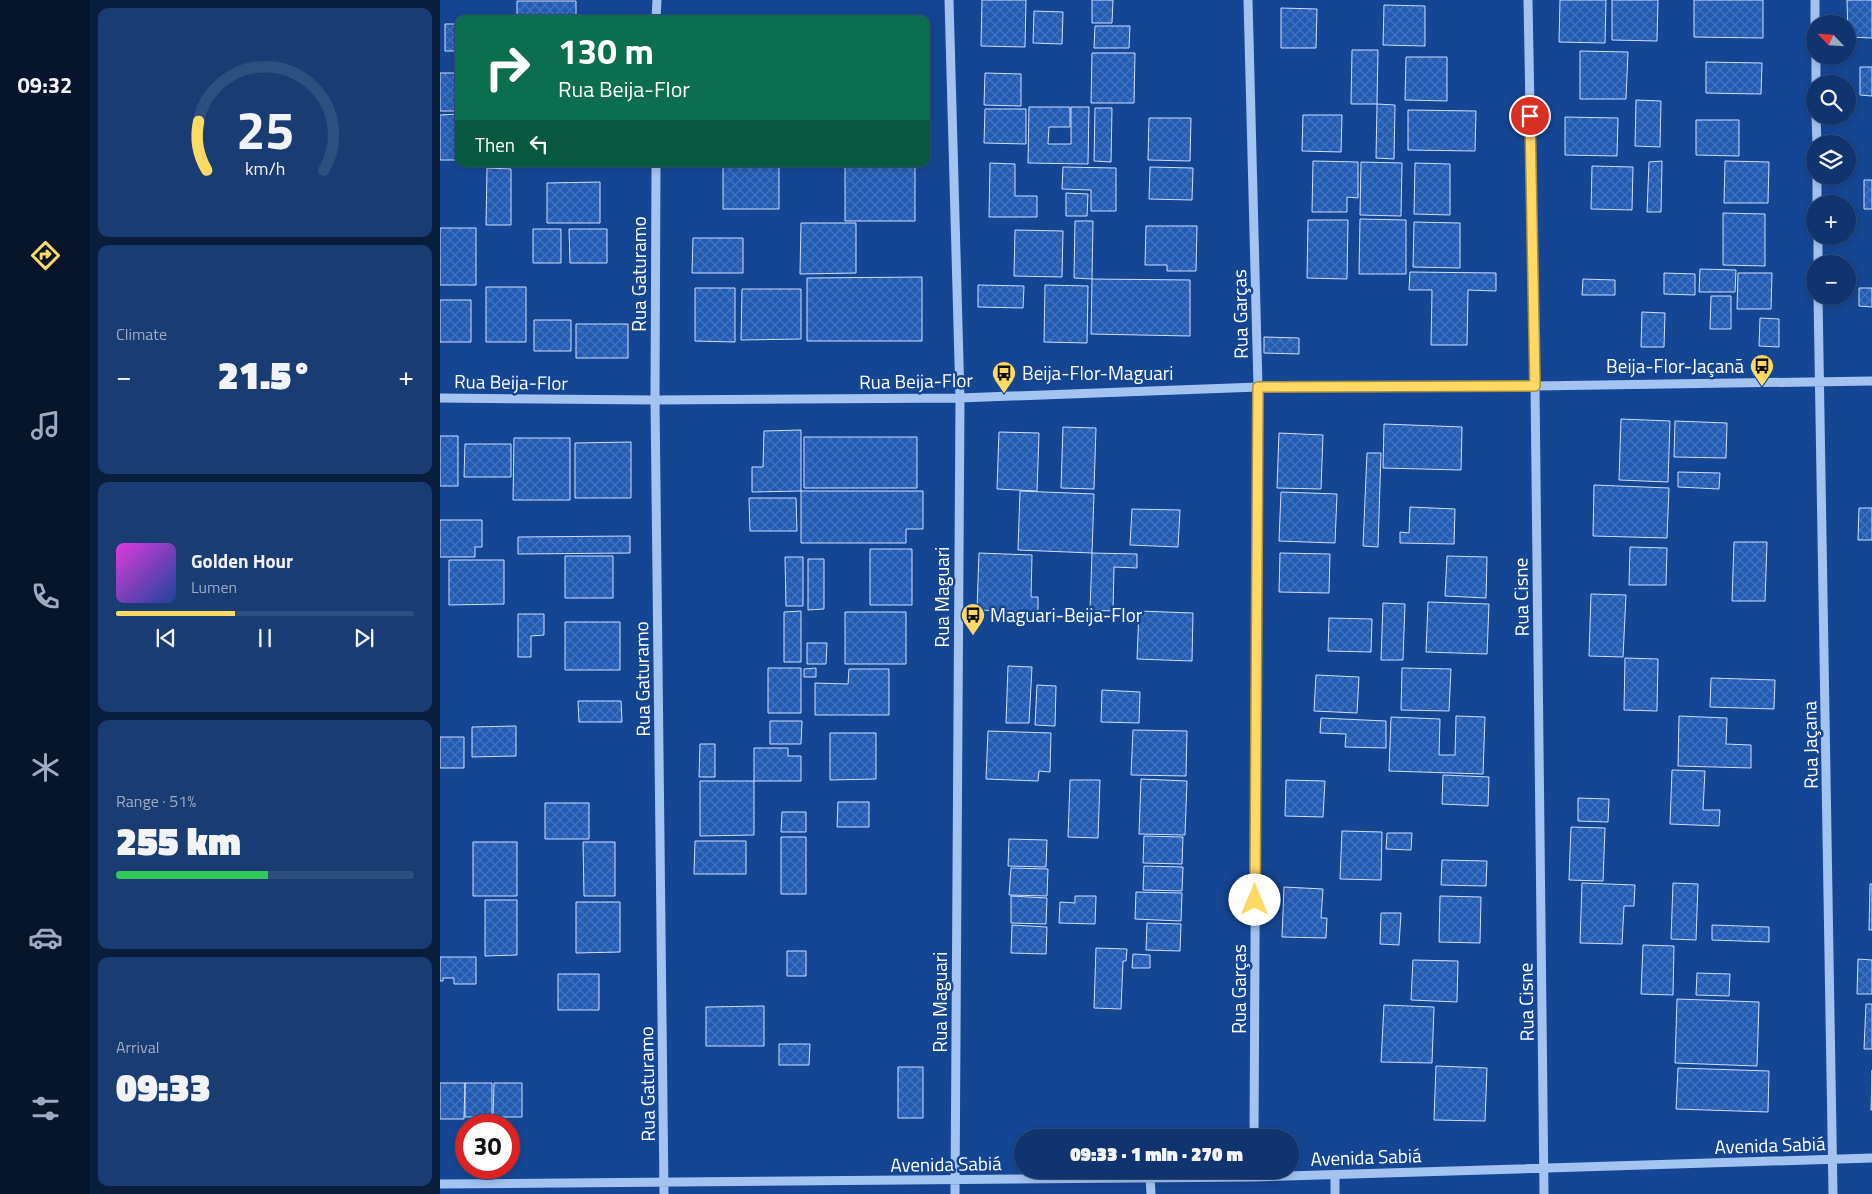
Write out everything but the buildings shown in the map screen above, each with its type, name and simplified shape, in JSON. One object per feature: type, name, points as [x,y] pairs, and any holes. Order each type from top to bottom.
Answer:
[{"type":"street","points":[[656,0],[656,15]]},
{"type":"street","name":"Rua Maguari","points":[[949,0],[960,398],[955,1194]]},
{"type":"street","name":"Rua Garças","points":[[1248,0],[1258,387],[1254,1129]]},
{"type":"street","name":"Rua Cisne","points":[[1528,0],[1535,386],[1544,1194]]},
{"type":"street","points":[[1815,0],[1815,15]]},
{"type":"street","name":"Rua Gaturamo","points":[[656,167],[655,400],[664,1194]]},
{"type":"street","name":"Rua Jaçana","points":[[1818,305],[1833,1194]]},
{"type":"street","name":"Rua Beija-Flor","points":[[440,398],[655,400],[960,398],[1258,387],[1535,386],[1872,381]]},
{"type":"street","name":"Avenida Sabiá","points":[[1299,1174],[1335,1175],[1872,1158]]},
{"type":"street","points":[[1335,1175],[1335,1194]]},
{"type":"street","name":"Avenida Sabiá","points":[[440,1184],[1019,1179]]},
{"type":"street","points":[[1150,1179],[1150,1194]]},
{"type":"place","name":"Beija-Flor-Jaçanã","points":[[1762,387]]},
{"type":"place","name":"Beija-Flor-Maguari","points":[[1004,394]]},
{"type":"place","name":"Maguari-Beija-Flor","points":[[973,636]]},
{"type":"route","points":[[1255,900],[1258,387],[1535,386],[1530,116]]}]
